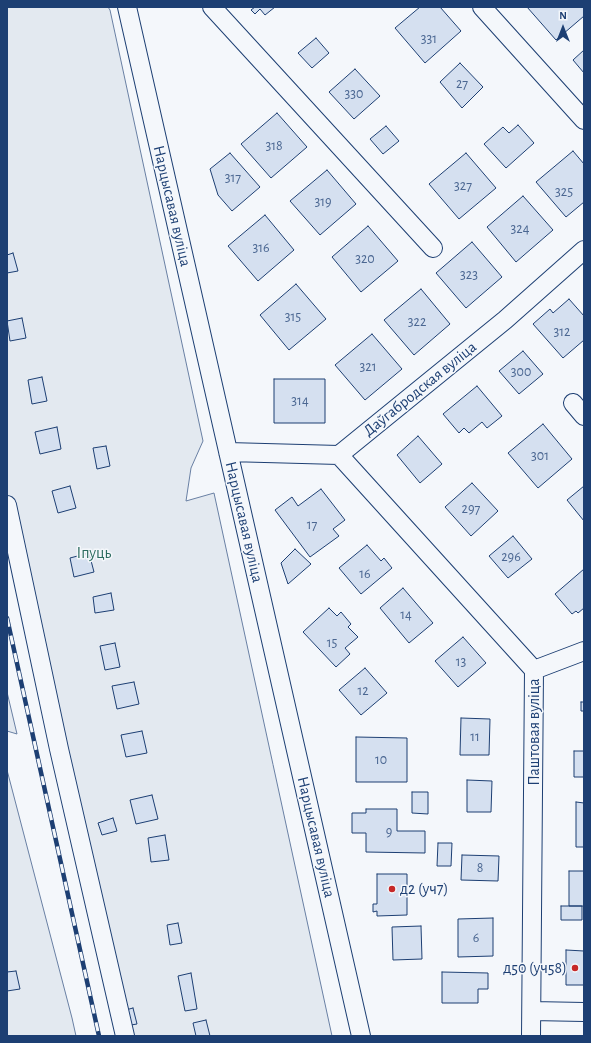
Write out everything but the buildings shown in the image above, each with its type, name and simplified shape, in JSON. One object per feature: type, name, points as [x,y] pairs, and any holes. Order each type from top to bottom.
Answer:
[{"type":"street","name":"Нарцысавая вуліца","points":[[127,7],[361,1036]]},
{"type":"street","points":[[212,7],[433,248]]},
{"type":"street","points":[[482,7],[584,120]]},
{"type":"street","name":"Даўгабродская вуліца","points":[[340,455],[505,320],[584,250]]},
{"type":"street","points":[[228,452],[340,455]]},
{"type":"street","name":"Паштовая вуліца","points":[[340,455],[534,670],[531,1036]]},
{"type":"street","points":[[7,505],[59,749],[125,1036]]},
{"type":"street","points":[[534,670],[584,651]]},
{"type":"street","points":[[532,1011],[584,1012]]},
{"type":"green space","name":"Іпуць","points":[[7,7],[108,7],[110,10],[203,441],[191,468],[186,501],[214,493],[332,1036],[116,1036],[7,540]]},
{"type":"green space","points":[[7,692],[17,734],[7,731]]},
{"type":"green space","points":[[7,770],[72,1018],[76,1036],[7,1036]]},
{"type":"railway","points":[[7,618],[99,1036]]},
{"type":"place","name":"д2 (уч7)","points":[[392,889]]},
{"type":"place","name":"д50 (уч58)","points":[[575,968]]}]
